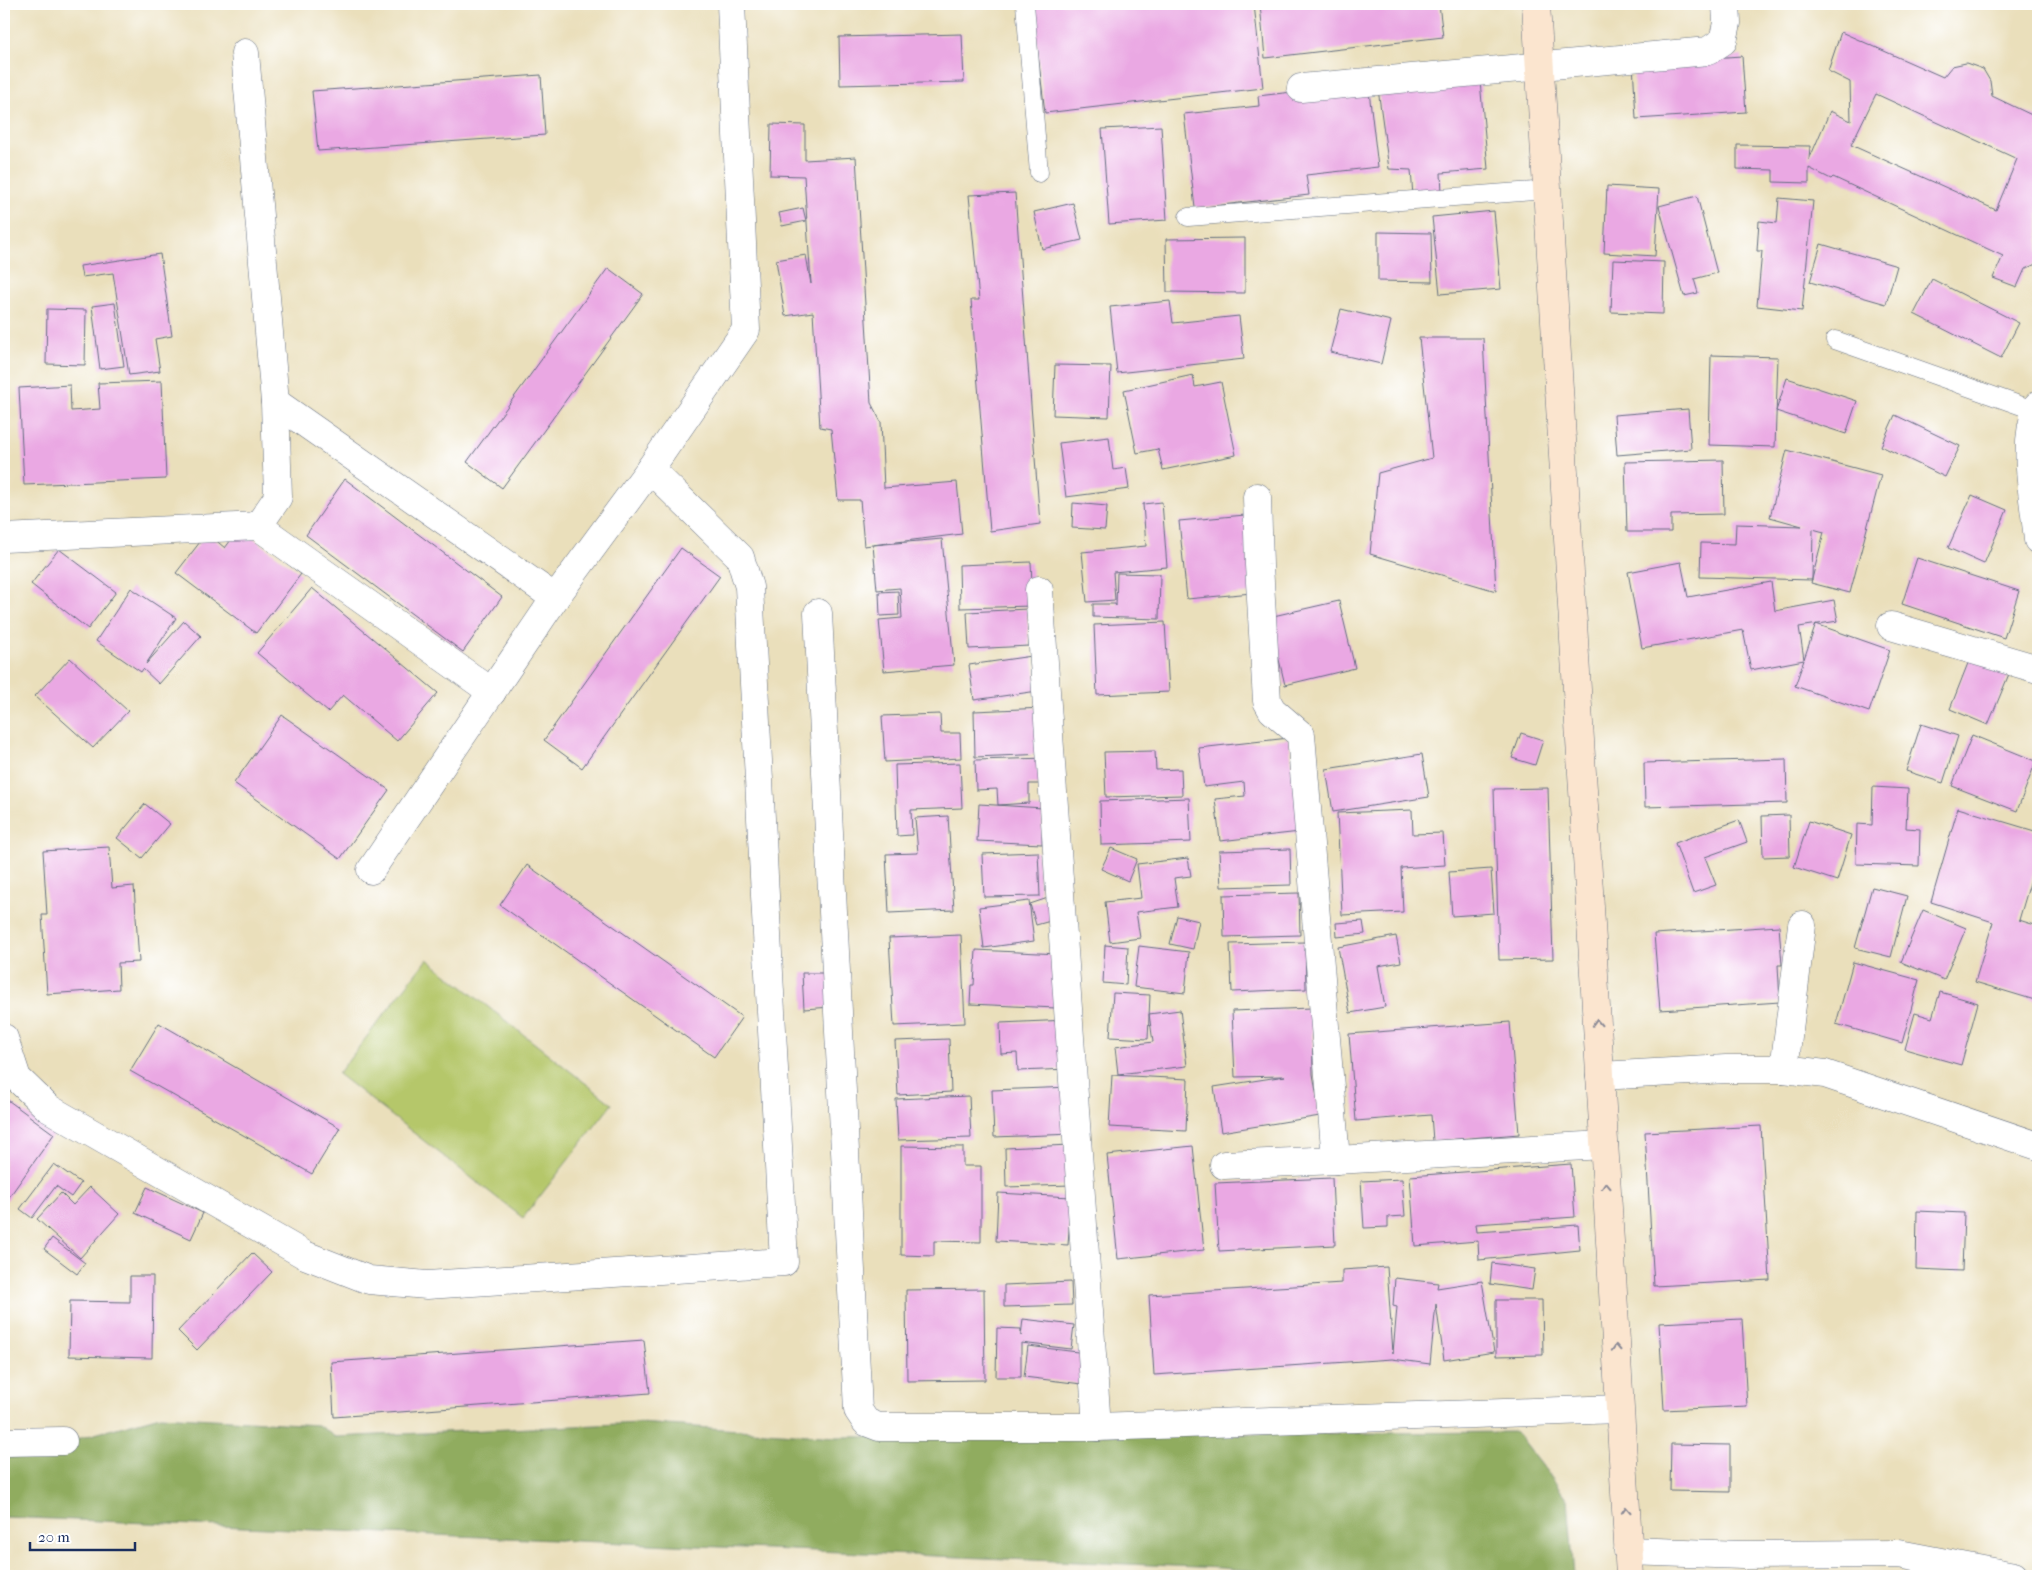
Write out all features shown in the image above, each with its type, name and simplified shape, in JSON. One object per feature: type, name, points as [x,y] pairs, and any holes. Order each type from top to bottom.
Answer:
[{"type":"street","points":[[371,870],[555,598],[650,469],[746,330],[731,4]]},
{"type":"street","points":[[1536,4],[1629,1564],[1743,1555],[1899,1554],[2014,1576]]},
{"type":"street","points":[[1301,88],[1539,68],[1708,51],[1722,41],[1728,23],[1726,4]]},
{"type":"street","points":[[245,53],[275,402],[278,496],[258,526]]},
{"type":"street","points":[[275,402],[555,598]]},
{"type":"street","points":[[2037,408],[2030,438],[2030,466],[2038,540]]},
{"type":"street","points":[[4,1038],[17,1078],[48,1108],[305,1255],[369,1280],[427,1285],[784,1262],[749,587],[740,557],[650,469]]},
{"type":"street","points":[[1257,497],[1267,701],[1272,710],[1301,735],[1336,1160]]},
{"type":"street","points":[[4,538],[258,526],[492,692]]},
{"type":"street","points":[[1039,590],[1097,1428]]},
{"type":"street","points":[[818,613],[858,1410],[866,1422],[879,1428],[1097,1428],[1620,1409]]},
{"type":"street","points":[[1891,626],[2038,669]]},
{"type":"street","points":[[1784,1069],[1802,926]]},
{"type":"street","points":[[1600,1076],[1726,1068],[1784,1069],[1824,1074],[2038,1144]]},
{"type":"street","points":[[1224,1164],[1336,1160],[1604,1145]]},
{"type":"street","points":[[4,1442],[63,1441]]},
{"type":"lane","points":[[1025,4],[1039,173]]},
{"type":"lane","points":[[1188,217],[1547,190]]},
{"type":"lane","points":[[1835,340],[2037,408]]},
{"type":"green space","points":[[427,959],[612,1104],[523,1218],[338,1074]]},
{"type":"green space","points":[[160,1416],[318,1425],[335,1437],[640,1423],[836,1437],[1516,1432],[1568,1499],[1574,1576],[1309,1576],[1221,1568],[4,1517],[4,1459]]},
{"type":"building","points":[[1032,4],[1254,4],[1263,88],[1045,113]]},
{"type":"building","points":[[1260,4],[1439,4],[1443,37],[1265,58]]},
{"type":"building","points":[[1841,32],[1943,77],[1952,66],[1966,63],[1983,69],[1990,81],[1992,96],[2038,118],[2038,263],[2025,269],[2017,287],[1993,278],[2003,256],[1833,177],[1831,179],[1809,168],[1809,183],[1773,182],[1773,170],[1737,169],[1737,145],[1810,146],[1809,160],[1830,111],[1851,121],[1850,82],[1828,71]],"holes":[[[1876,94],[2017,159],[1996,210],[1851,145]]]},
{"type":"building","points":[[962,34],[964,82],[840,85],[839,37]]},
{"type":"building","points":[[1742,56],[1746,112],[1636,119],[1633,63]]},
{"type":"building","points":[[541,75],[545,135],[318,151],[312,91]]},
{"type":"building","points":[[1480,81],[1488,169],[1441,173],[1442,193],[1413,196],[1411,170],[1389,169],[1378,89]]},
{"type":"building","points":[[1368,83],[1378,167],[1306,175],[1309,195],[1195,208],[1184,114],[1259,106],[1258,96]]},
{"type":"building","points":[[771,124],[805,125],[805,160],[856,157],[871,403],[881,422],[884,488],[957,482],[962,534],[864,546],[860,500],[838,500],[831,429],[820,427],[813,312],[785,316],[776,260],[806,255],[811,284],[804,176],[770,175]]},
{"type":"building","points":[[1161,126],[1167,220],[1109,224],[1102,129]]},
{"type":"building","points":[[1607,186],[1659,189],[1655,256],[1604,253]]},
{"type":"building","points":[[1015,193],[1040,524],[990,531],[971,300],[979,300],[969,195]]},
{"type":"building","points":[[1697,196],[1717,273],[1694,279],[1698,293],[1684,296],[1659,206]]},
{"type":"building","points":[[1779,198],[1813,201],[1802,311],[1757,306],[1762,251],[1757,251],[1759,221],[1777,223]]},
{"type":"building","points":[[1073,203],[1082,240],[1042,249],[1034,212]]},
{"type":"building","points":[[803,208],[806,221],[782,226],[779,213]]},
{"type":"building","points":[[1494,211],[1501,289],[1440,294],[1432,217]]},
{"type":"building","points":[[1378,232],[1431,233],[1432,282],[1378,281]]},
{"type":"building","points":[[1245,238],[1245,293],[1167,292],[1166,239]]},
{"type":"building","points":[[1821,244],[1897,266],[1886,304],[1810,282]]},
{"type":"building","points":[[160,254],[172,336],[155,339],[160,371],[129,375],[113,273],[82,277],[80,266]]},
{"type":"building","points":[[1613,260],[1664,262],[1663,314],[1611,312]]},
{"type":"building","points":[[608,268],[643,294],[502,488],[467,462]]},
{"type":"building","points":[[1932,279],[2019,323],[2001,358],[1914,314]]},
{"type":"building","points":[[1170,301],[1173,323],[1239,316],[1244,359],[1117,373],[1110,307]]},
{"type":"building","points":[[115,303],[124,366],[100,369],[92,306]]},
{"type":"building","points":[[47,309],[86,310],[85,365],[46,364]]},
{"type":"building","points":[[1341,309],[1391,321],[1381,364],[1330,352]]},
{"type":"building","points":[[1419,338],[1483,338],[1496,591],[1370,554],[1378,473],[1432,458]]},
{"type":"building","points":[[1711,355],[1778,357],[1775,447],[1709,445]]},
{"type":"building","points":[[1055,365],[1111,366],[1109,417],[1053,415]]},
{"type":"building","points":[[1193,375],[1195,387],[1221,382],[1236,455],[1163,470],[1158,449],[1137,453],[1124,390]]},
{"type":"building","points":[[1787,378],[1857,401],[1846,434],[1776,411]]},
{"type":"building","points":[[162,381],[166,479],[24,485],[19,388],[70,385],[71,411],[100,409],[98,383]]},
{"type":"building","points":[[1688,409],[1691,449],[1617,455],[1614,415]]},
{"type":"building","points":[[1895,415],[1960,446],[1945,477],[1881,446]]},
{"type":"building","points":[[1109,437],[1113,470],[1126,468],[1129,489],[1066,497],[1059,443]]},
{"type":"building","points":[[1787,450],[1881,475],[1850,593],[1811,583],[1812,580],[1700,577],[1701,543],[1735,544],[1736,524],[1802,526],[1770,517]],"holes":[[[1813,529],[1824,532],[1812,579]]]},
{"type":"building","points":[[1723,460],[1724,514],[1671,515],[1671,532],[1627,532],[1625,462]]},
{"type":"building","points":[[345,479],[502,597],[463,652],[306,535]]},
{"type":"building","points":[[1972,495],[2007,510],[1984,564],[1948,548]]},
{"type":"building","points":[[1162,502],[1167,567],[1113,572],[1115,600],[1087,602],[1082,552],[1146,546],[1143,504]]},
{"type":"building","points":[[1073,503],[1107,506],[1105,530],[1072,528]]},
{"type":"building","points":[[1245,515],[1252,593],[1187,599],[1179,521]]},
{"type":"building","points":[[240,528],[301,574],[256,633],[176,573],[207,533],[225,548]]},
{"type":"building","points":[[942,539],[954,665],[884,671],[879,620],[902,618],[900,588],[877,590],[873,545]]},
{"type":"building","points":[[681,548],[720,576],[582,768],[544,740]]},
{"type":"building","points":[[59,549],[116,592],[88,629],[31,584]]},
{"type":"building","points":[[1917,558],[2019,591],[2004,638],[1902,604]]},
{"type":"building","points":[[1031,562],[1033,606],[960,608],[959,565]]},
{"type":"building","points":[[1681,562],[1688,597],[1771,582],[1775,611],[1834,600],[1838,621],[1817,624],[1890,650],[1869,712],[1795,686],[1804,660],[1751,670],[1743,630],[1642,648],[1628,572]],"holes":[[[1816,624],[1804,659],[1799,627]]]},
{"type":"building","points":[[1117,573],[1160,574],[1159,619],[1093,617],[1093,604],[1115,604],[1116,606]]},
{"type":"building","points":[[131,588],[176,618],[146,664],[184,621],[201,636],[159,684],[143,669],[141,672],[96,641]]},
{"type":"building","points":[[312,588],[438,693],[397,741],[343,695],[328,712],[257,653]]},
{"type":"building","points":[[898,591],[899,615],[880,616],[879,592]]},
{"type":"building","points":[[1339,601],[1355,668],[1285,685],[1269,617]]},
{"type":"building","points":[[1027,609],[1029,646],[969,649],[967,612]]},
{"type":"building","points":[[1165,622],[1169,692],[1097,695],[1094,625]]},
{"type":"building","points":[[1032,656],[1038,691],[974,700],[969,665]]},
{"type":"building","points":[[70,658],[128,711],[93,748],[35,696]]},
{"type":"building","points":[[1970,658],[2009,674],[1988,725],[1950,709]]},
{"type":"building","points":[[1044,708],[1046,754],[975,757],[974,711]]},
{"type":"building","points":[[940,714],[941,733],[960,733],[961,758],[885,762],[882,716]]},
{"type":"building","points":[[282,715],[389,790],[340,859],[234,783]]},
{"type":"building","points":[[1921,724],[1958,736],[1943,783],[1906,771]]},
{"type":"building","points":[[1521,733],[1543,740],[1535,765],[1512,758]]},
{"type":"building","points":[[1972,735],[2036,761],[2017,811],[1952,786]]},
{"type":"building","points":[[1289,738],[1300,832],[1220,841],[1215,799],[1245,796],[1244,782],[1204,787],[1199,748]]},
{"type":"building","points":[[1155,751],[1156,770],[1181,769],[1182,795],[1106,797],[1104,752]]},
{"type":"building","points":[[1422,754],[1429,797],[1333,812],[1326,769]]},
{"type":"building","points":[[1049,758],[1049,784],[1029,784],[1029,803],[998,805],[997,789],[976,790],[975,760]]},
{"type":"building","points":[[1786,759],[1787,803],[1645,807],[1644,763]]},
{"type":"building","points":[[960,763],[962,808],[911,810],[912,835],[897,836],[895,765]]},
{"type":"building","points":[[1873,787],[1908,789],[1906,828],[1920,829],[1919,866],[1856,864],[1857,824],[1872,825]]},
{"type":"building","points":[[1548,788],[1553,959],[1499,960],[1494,789]]},
{"type":"building","points":[[1189,798],[1191,842],[1101,845],[1100,801]]},
{"type":"building","points":[[145,804],[170,824],[142,858],[117,838]]},
{"type":"building","points":[[979,804],[1043,808],[1042,844],[977,841]]},
{"type":"building","points":[[1958,808],[2038,832],[2038,856],[2019,920],[2038,926],[2038,1001],[1975,982],[1993,922],[1931,902]]},
{"type":"building","points":[[1412,810],[1413,834],[1443,833],[1445,865],[1401,868],[1403,912],[1342,915],[1337,813]]},
{"type":"building","points":[[1789,815],[1790,856],[1763,857],[1762,816]]},
{"type":"building","points":[[948,816],[954,910],[889,913],[886,854],[918,853],[915,818]]},
{"type":"building","points":[[1739,820],[1747,842],[1705,857],[1716,885],[1693,893],[1675,843]]},
{"type":"building","points":[[1809,821],[1851,835],[1837,881],[1794,867]]},
{"type":"building","points":[[109,847],[112,888],[134,886],[139,962],[118,963],[119,989],[47,994],[42,915],[47,915],[43,851]]},
{"type":"building","points":[[1111,848],[1137,859],[1128,881],[1101,869]]},
{"type":"building","points":[[1290,849],[1291,885],[1221,887],[1219,851]]},
{"type":"building","points":[[1038,852],[1040,896],[984,897],[982,854]]},
{"type":"building","points":[[1188,858],[1191,876],[1174,878],[1178,907],[1136,912],[1140,938],[1110,942],[1105,902],[1141,898],[1137,864]]},
{"type":"building","points":[[527,865],[742,1017],[714,1057],[500,905]]},
{"type":"building","points":[[1491,869],[1494,913],[1452,916],[1449,872]]},
{"type":"building","points":[[1872,887],[1907,896],[1891,957],[1855,948]]},
{"type":"building","points":[[1299,893],[1300,935],[1224,937],[1223,895]]},
{"type":"building","points":[[1048,898],[1054,920],[1036,925],[1030,904]]},
{"type":"building","points":[[1029,901],[1034,941],[984,948],[979,907]]},
{"type":"building","points":[[1923,910],[1966,928],[1944,980],[1901,962]]},
{"type":"building","points":[[1177,916],[1199,921],[1193,949],[1170,944]]},
{"type":"building","points":[[1363,921],[1365,934],[1337,937],[1336,923]]},
{"type":"building","points":[[1779,926],[1782,965],[1778,965],[1780,1002],[1660,1010],[1654,934]]},
{"type":"building","points":[[961,935],[965,1023],[894,1026],[889,938]]},
{"type":"building","points":[[1396,936],[1401,962],[1378,966],[1385,1007],[1350,1013],[1338,947]]},
{"type":"building","points":[[1305,942],[1306,989],[1232,992],[1230,944]]},
{"type":"building","points":[[1105,945],[1128,947],[1126,985],[1103,983]]},
{"type":"building","points":[[1139,946],[1189,952],[1185,993],[1134,987]]},
{"type":"building","points":[[976,950],[1059,954],[1056,1008],[970,1004],[971,985],[974,985]]},
{"type":"building","points":[[1853,962],[1919,980],[1902,1043],[1836,1024]]},
{"type":"building","points":[[802,973],[830,973],[831,1007],[804,1009]]},
{"type":"building","points":[[1940,992],[1978,1003],[1961,1065],[1905,1049],[1915,1013],[1932,1018]]},
{"type":"building","points":[[1113,993],[1150,995],[1148,1039],[1110,1037]]},
{"type":"building","points":[[1312,1008],[1313,1074],[1320,1116],[1221,1132],[1214,1087],[1285,1076],[1235,1077],[1232,1011]]},
{"type":"building","points":[[1180,1010],[1187,1066],[1118,1074],[1115,1047],[1153,1042],[1149,1014]]},
{"type":"building","points":[[1068,1020],[1070,1069],[1018,1071],[1017,1053],[1001,1054],[1000,1023]]},
{"type":"building","points":[[1510,1022],[1519,1134],[1433,1141],[1431,1115],[1356,1121],[1349,1034]]},
{"type":"building","points":[[159,1023],[340,1128],[312,1174],[130,1071]]},
{"type":"building","points":[[949,1039],[951,1092],[898,1095],[895,1041]]},
{"type":"building","points":[[1112,1075],[1188,1079],[1186,1131],[1109,1127]]},
{"type":"building","points":[[1072,1087],[1074,1134],[994,1137],[992,1090]]},
{"type":"building","points":[[969,1096],[971,1138],[898,1140],[896,1099]]},
{"type":"building","points":[[5,1098],[54,1134],[7,1200],[4,1198]]},
{"type":"building","points":[[1761,1126],[1770,1280],[1654,1286],[1645,1132]]},
{"type":"building","points":[[1070,1145],[1071,1185],[1006,1187],[1005,1148]]},
{"type":"building","points":[[901,1146],[963,1147],[963,1166],[981,1166],[981,1242],[934,1241],[934,1256],[901,1255]]},
{"type":"building","points":[[1193,1146],[1204,1250],[1118,1259],[1107,1155]]},
{"type":"building","points":[[54,1164],[81,1183],[71,1197],[56,1186],[32,1218],[20,1209]]},
{"type":"building","points":[[1571,1164],[1575,1217],[1476,1224],[1477,1232],[1578,1225],[1580,1250],[1479,1260],[1478,1241],[1415,1246],[1410,1176]]},
{"type":"building","points":[[1332,1178],[1335,1245],[1219,1251],[1215,1183]]},
{"type":"building","points":[[1402,1179],[1405,1216],[1388,1217],[1388,1227],[1364,1228],[1361,1181]]},
{"type":"building","points":[[90,1187],[119,1214],[80,1258],[37,1219],[61,1193],[73,1205]]},
{"type":"building","points":[[147,1187],[203,1213],[191,1239],[135,1213]]},
{"type":"building","points":[[998,1193],[1071,1197],[1068,1245],[996,1241]]},
{"type":"building","points":[[1917,1211],[1964,1213],[1962,1271],[1916,1269]]},
{"type":"building","points":[[52,1238],[85,1263],[77,1274],[44,1249]]},
{"type":"building","points":[[252,1253],[272,1272],[197,1350],[178,1331]]},
{"type":"building","points":[[1492,1263],[1535,1269],[1532,1290],[1490,1284]]},
{"type":"building","points":[[1387,1267],[1393,1353],[1397,1307],[1393,1306],[1395,1278],[1438,1283],[1437,1288],[1482,1281],[1494,1352],[1444,1360],[1436,1304],[1430,1364],[1392,1359],[1154,1375],[1149,1295],[1342,1283],[1342,1270]]},
{"type":"building","points":[[130,1276],[153,1276],[152,1358],[69,1356],[70,1301],[130,1302]]},
{"type":"building","points":[[1071,1282],[1072,1305],[1004,1307],[1004,1285]]},
{"type":"building","points":[[984,1289],[985,1380],[907,1381],[906,1290]]},
{"type":"building","points":[[1496,1300],[1542,1300],[1543,1355],[1496,1356]]},
{"type":"building","points":[[1023,1319],[1074,1325],[1071,1349],[1021,1343],[1021,1377],[996,1377],[997,1328],[1021,1329],[1021,1336]]},
{"type":"building","points":[[1742,1319],[1747,1406],[1664,1410],[1659,1323]]},
{"type":"building","points":[[644,1340],[650,1393],[334,1417],[331,1362]]},
{"type":"building","points":[[1028,1346],[1086,1353],[1082,1384],[1024,1377]]},
{"type":"building","points":[[4,1374],[7,1390],[4,1391]]},
{"type":"building","points":[[1671,1444],[1730,1445],[1730,1492],[1670,1491]]}]
